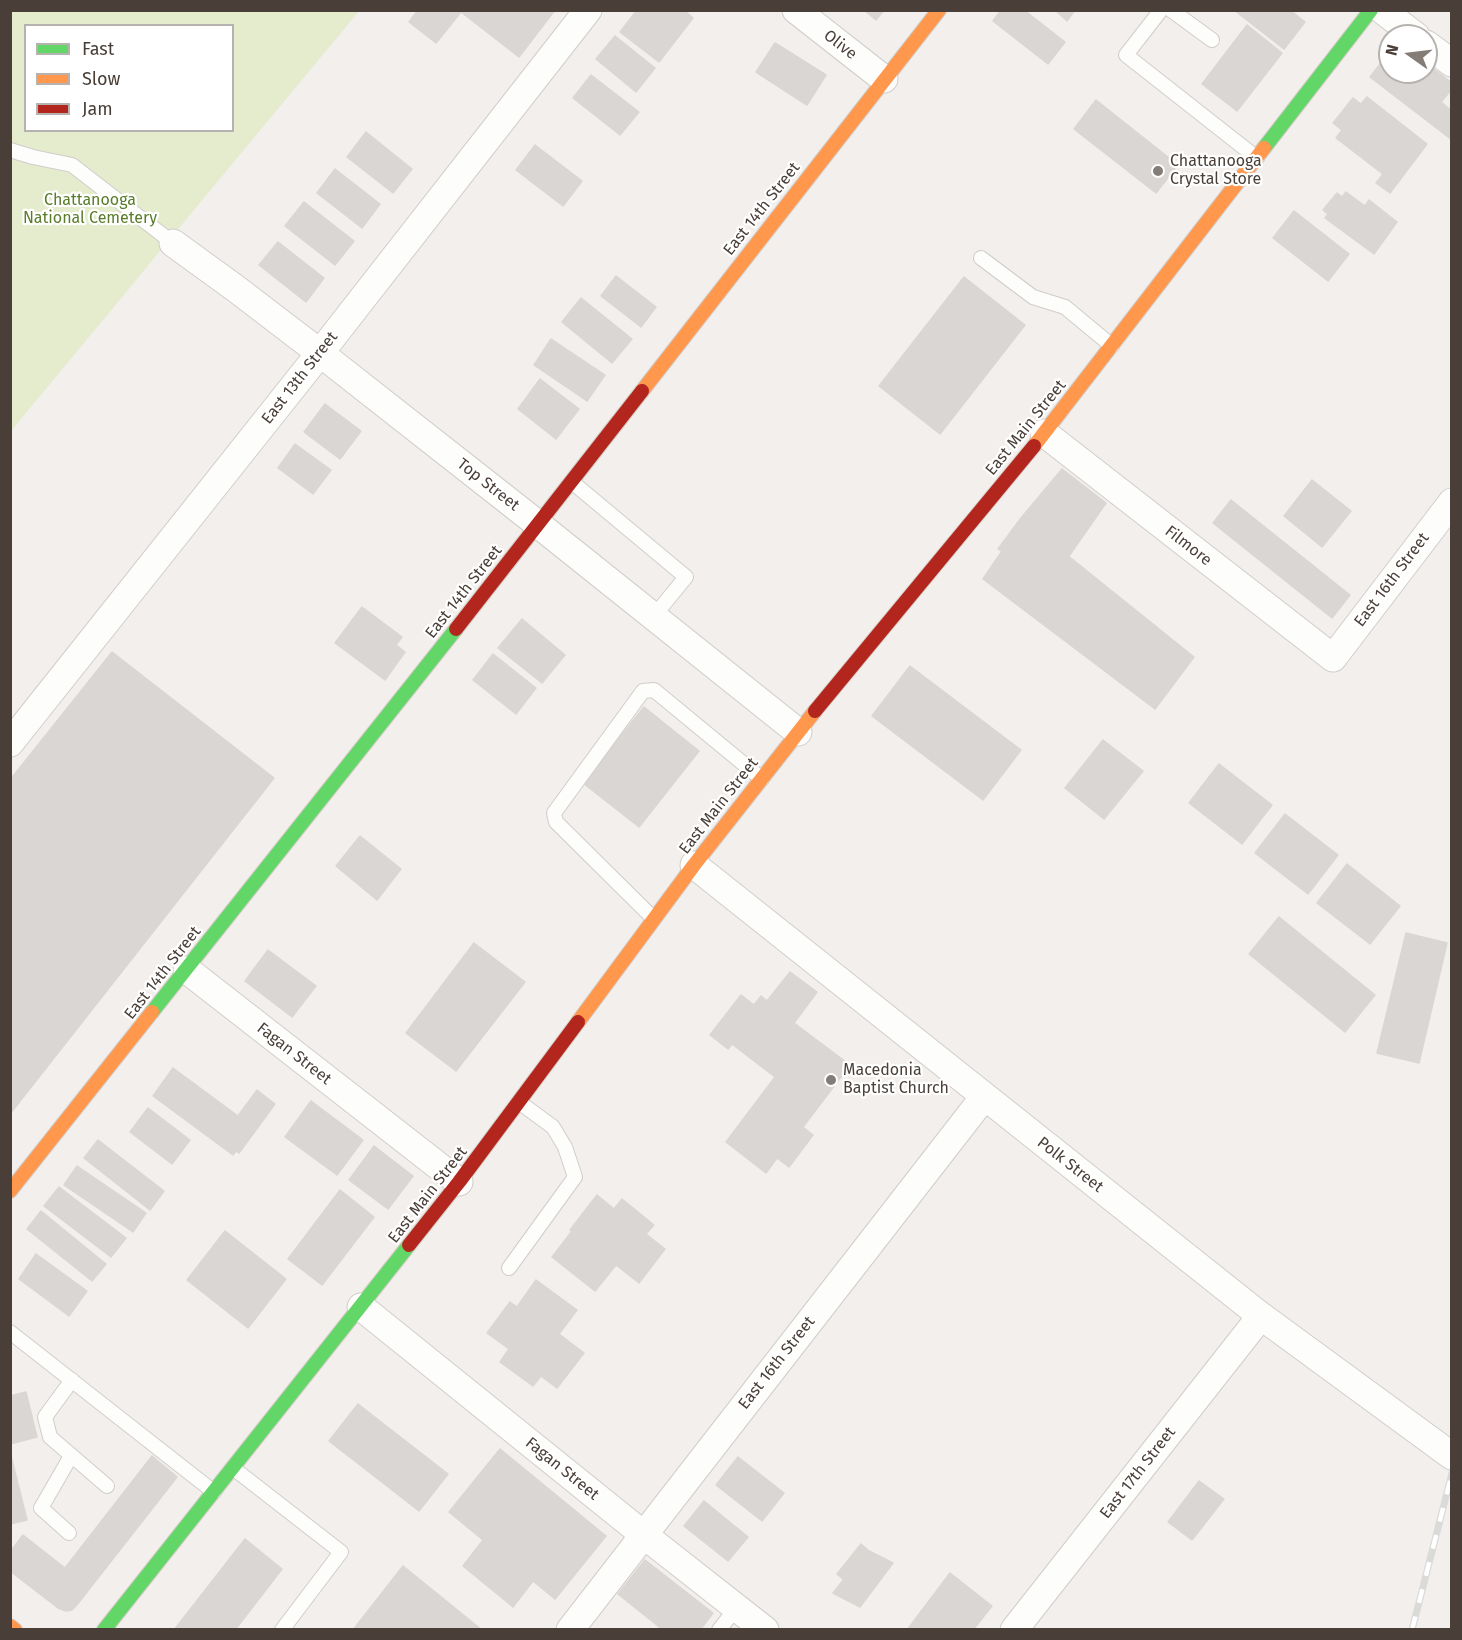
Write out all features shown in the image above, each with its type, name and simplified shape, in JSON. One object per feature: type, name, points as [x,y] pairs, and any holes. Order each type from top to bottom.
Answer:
[{"type":"main road","name":"East 14th Street","points":[[10,1191],[539,525],[939,10]]},
{"type":"main road","name":"East Main Street","points":[[104,1629],[459,1182],[694,865],[762,778],[1044,433],[1371,10]]},
{"type":"main road","points":[[10,1626],[15,1629]]},
{"type":"street","name":"East 13th Street","points":[[10,743],[320,353],[588,10]]},
{"type":"street","name":"Olive","points":[[796,10],[884,79]]},
{"type":"street","points":[[1382,10],[1400,24]]},
{"type":"street","points":[[1438,53],[1452,63]]},
{"type":"street","name":"Top Street","points":[[173,243],[320,353],[798,732]]},
{"type":"street","name":"Filmore","points":[[1044,433],[1333,658]]},
{"type":"street","name":"East 16th Street","points":[[1333,658],[1452,502]]},
{"type":"street","name":"Polk Street","points":[[694,865],[1261,1316],[1452,1456]]},
{"type":"street","name":"Fagan Street","points":[[187,970],[459,1182]]},
{"type":"street","name":"East 16th Street","points":[[570,1629],[984,1097]]},
{"type":"street","name":"Fagan Street","points":[[361,1307],[644,1535],[765,1629]]},
{"type":"street","name":"East 17th Street","points":[[1014,1629],[1261,1316]]},
{"type":"lane","points":[[1161,10],[1126,55],[1257,158]]},
{"type":"lane","points":[[1171,10],[1212,40]]},
{"type":"lane","points":[[10,150],[72,165],[173,243]]},
{"type":"lane","points":[[981,258],[1033,297],[1065,307],[1112,346]]},
{"type":"lane","points":[[572,482],[686,577],[654,616]]},
{"type":"lane","points":[[654,919],[556,822],[554,813],[643,691],[654,690],[762,778]]},
{"type":"lane","points":[[509,1268],[575,1177],[565,1147],[553,1127],[519,1101]]},
{"type":"lane","points":[[10,1332],[214,1492]]},
{"type":"lane","points":[[72,1380],[45,1417],[50,1437],[107,1486]]},
{"type":"lane","points":[[69,1533],[41,1508],[71,1456]]},
{"type":"lane","points":[[233,1468],[341,1552],[282,1629]]},
{"type":"lane","points":[[719,1629],[737,1607]]},
{"type":"green space","name":"Chattanooga National Cemetery","points":[[11,11],[359,11],[11,431]]},
{"type":"building","points":[[418,10],[555,10],[519,57],[461,12],[436,43],[409,22]]},
{"type":"building","points":[[637,10],[684,10],[693,18],[659,62],[620,32]]},
{"type":"building","points":[[864,10],[884,10],[876,20]]},
{"type":"building","points":[[1001,10],[1024,10],[1065,42],[1048,64],[993,21]]},
{"type":"building","points":[[1055,10],[1075,10],[1067,21]]},
{"type":"building","points":[[1234,10],[1290,10],[1305,22],[1284,49]]},
{"type":"building","points":[[1247,25],[1282,53],[1237,111],[1202,84]]},
{"type":"building","points":[[615,36],[655,68],[636,92],[596,59]]},
{"type":"building","points":[[775,43],[826,75],[807,105],[756,72]]},
{"type":"building","points":[[1378,67],[1378,83],[1370,77]]},
{"type":"building","points":[[1438,72],[1452,83],[1452,89],[1441,102],[1452,111],[1452,140],[1379,84],[1438,84]]},
{"type":"building","points":[[591,75],[639,112],[620,135],[573,98]]},
{"type":"building","points":[[1367,97],[1427,144],[1390,193],[1376,183],[1383,174],[1336,138],[1342,130],[1333,123],[1353,98],[1361,104]]},
{"type":"building","points":[[1096,100],[1178,165],[1156,193],[1074,129]]},
{"type":"building","points":[[366,132],[412,169],[393,193],[347,157]]},
{"type":"building","points":[[535,145],[582,181],[563,206],[516,170]]},
{"type":"building","points":[[335,169],[380,204],[362,228],[317,193]]},
{"type":"building","points":[[1346,192],[1365,206],[1369,200],[1397,222],[1374,254],[1325,218],[1328,214],[1323,210],[1337,193],[1342,197]]},
{"type":"building","points":[[304,202],[354,241],[335,265],[285,226]]},
{"type":"building","points":[[1294,211],[1349,254],[1328,281],[1273,238]]},
{"type":"building","points":[[278,242],[324,278],[306,302],[259,265]]},
{"type":"building","points":[[616,276],[656,307],[641,327],[601,296]]},
{"type":"building","points":[[964,277],[1025,325],[940,434],[879,386]]},
{"type":"building","points":[[581,298],[632,339],[612,363],[562,322]]},
{"type":"building","points":[[551,339],[605,375],[587,401],[534,365]]},
{"type":"building","points":[[540,379],[579,409],[556,439],[518,409]]},
{"type":"building","points":[[325,404],[361,431],[340,459],[304,432]]},
{"type":"building","points":[[295,444],[331,470],[313,494],[278,468]]},
{"type":"building","points":[[1062,469],[1106,503],[1069,556],[1021,518]]},
{"type":"building","points":[[1312,480],[1351,511],[1322,547],[1284,516]]},
{"type":"building","points":[[1231,500],[1350,595],[1332,618],[1213,523]]},
{"type":"building","points":[[1021,518],[1194,657],[1155,709],[983,579],[1002,551],[998,549]]},
{"type":"building","points":[[362,607],[402,637],[396,645],[405,652],[385,680],[335,643]]},
{"type":"building","points":[[522,619],[565,655],[542,683],[498,648]]},
{"type":"building","points":[[112,652],[274,778],[10,1114],[10,780]]},
{"type":"building","points":[[493,654],[536,688],[516,714],[473,680]]},
{"type":"building","points":[[910,666],[1021,750],[983,800],[872,716]]},
{"type":"building","points":[[644,707],[699,751],[639,827],[583,783]]},
{"type":"building","points":[[1103,740],[1143,771],[1104,819],[1065,788]]},
{"type":"building","points":[[1219,764],[1272,805],[1242,844],[1189,803]]},
{"type":"building","points":[[1285,814],[1338,855],[1308,894],[1255,853]]},
{"type":"building","points":[[360,836],[401,869],[377,900],[336,866]]},
{"type":"building","points":[[1347,864],[1400,906],[1370,944],[1317,903]]},
{"type":"building","points":[[1279,917],[1375,995],[1345,1032],[1249,954]]},
{"type":"building","points":[[1406,933],[1447,943],[1419,1063],[1377,1053]]},
{"type":"building","points":[[474,943],[525,982],[456,1071],[406,1033]]},
{"type":"building","points":[[268,950],[316,986],[292,1017],[245,981]]},
{"type":"building","points":[[790,972],[817,992],[794,1023],[850,1065],[803,1127],[813,1135],[789,1167],[777,1158],[766,1173],[726,1142],[775,1077],[732,1044],[728,1049],[710,1035],[741,995],[754,1005],[761,996],[767,1001]]},
{"type":"building","points":[[173,1068],[238,1116],[257,1090],[275,1104],[239,1153],[236,1151],[233,1155],[153,1096]]},
{"type":"building","points":[[311,1101],[363,1140],[337,1175],[285,1137]]},
{"type":"building","points":[[148,1108],[190,1140],[172,1164],[130,1132]]},
{"type":"building","points":[[98,1140],[164,1191],[150,1210],[84,1158]]},
{"type":"building","points":[[374,1146],[413,1176],[388,1209],[349,1180]]},
{"type":"building","points":[[77,1166],[146,1213],[133,1232],[64,1185]]},
{"type":"building","points":[[59,1187],[126,1238],[111,1257],[44,1206]]},
{"type":"building","points":[[340,1190],[374,1217],[322,1285],[288,1259]]},
{"type":"building","points":[[597,1195],[614,1209],[622,1199],[654,1225],[646,1234],[665,1249],[639,1283],[616,1265],[595,1291],[552,1257]]},
{"type":"building","points":[[41,1211],[106,1264],[92,1281],[27,1229]]},
{"type":"building","points":[[225,1231],[286,1279],[248,1328],[187,1280]]},
{"type":"building","points":[[36,1254],[87,1291],[69,1316],[19,1279]]},
{"type":"building","points":[[536,1280],[577,1310],[559,1334],[584,1353],[557,1388],[541,1376],[533,1386],[500,1362],[509,1349],[487,1333],[510,1302],[517,1307]]},
{"type":"building","points":[[26,1392],[37,1437],[10,1444],[10,1396]]},
{"type":"building","points":[[358,1404],[448,1474],[419,1511],[329,1441]]},
{"type":"building","points":[[500,1449],[606,1536],[555,1599],[533,1581],[513,1607],[463,1566],[483,1540],[449,1512]]},
{"type":"building","points":[[10,1452],[27,1520],[10,1524]]},
{"type":"building","points":[[152,1456],[177,1477],[72,1610],[66,1611],[58,1608],[10,1571],[10,1552],[23,1535],[65,1568]]},
{"type":"building","points":[[738,1457],[784,1493],[762,1521],[716,1485]]},
{"type":"building","points":[[1199,1481],[1224,1499],[1192,1540],[1168,1522]]},
{"type":"building","points":[[704,1501],[748,1537],[728,1561],[684,1526]]},
{"type":"building","points":[[245,1539],[282,1569],[235,1630],[174,1630]]},
{"type":"building","points":[[861,1544],[867,1549],[843,1579],[837,1574]]},
{"type":"building","points":[[867,1550],[893,1563],[860,1607],[833,1593]]},
{"type":"building","points":[[645,1560],[713,1613],[700,1630],[663,1630],[618,1594]]},
{"type":"building","points":[[403,1566],[482,1630],[353,1630]]},
{"type":"building","points":[[950,1573],[992,1606],[973,1630],[907,1630]]},
{"type":"railway","points":[[1412,1630],[1452,1473]]},
{"type":"traffic: fast","points":[[1264,148],[1371,10]]},
{"type":"traffic: fast","points":[[152,1012],[456,629]]},
{"type":"traffic: fast","points":[[104,1630],[409,1245]]},
{"type":"traffic: slow","points":[[642,391],[939,10]]},
{"type":"traffic: slow","points":[[1034,446],[1264,148]]},
{"type":"traffic: slow","points":[[578,1022],[694,865],[815,711]]},
{"type":"traffic: slow","points":[[10,1191],[152,1012]]},
{"type":"traffic: slow","points":[[10,1626],[15,1630]]},
{"type":"traffic: jam","points":[[456,629],[642,391]]},
{"type":"traffic: jam","points":[[815,711],[1034,446]]},
{"type":"traffic: jam","points":[[409,1245],[578,1022]]},
{"type":"place","name":"Chattanooga Crystal Store","points":[[1158,171]]},
{"type":"place","name":"Macedonia Baptist Church","points":[[831,1080]]}]
